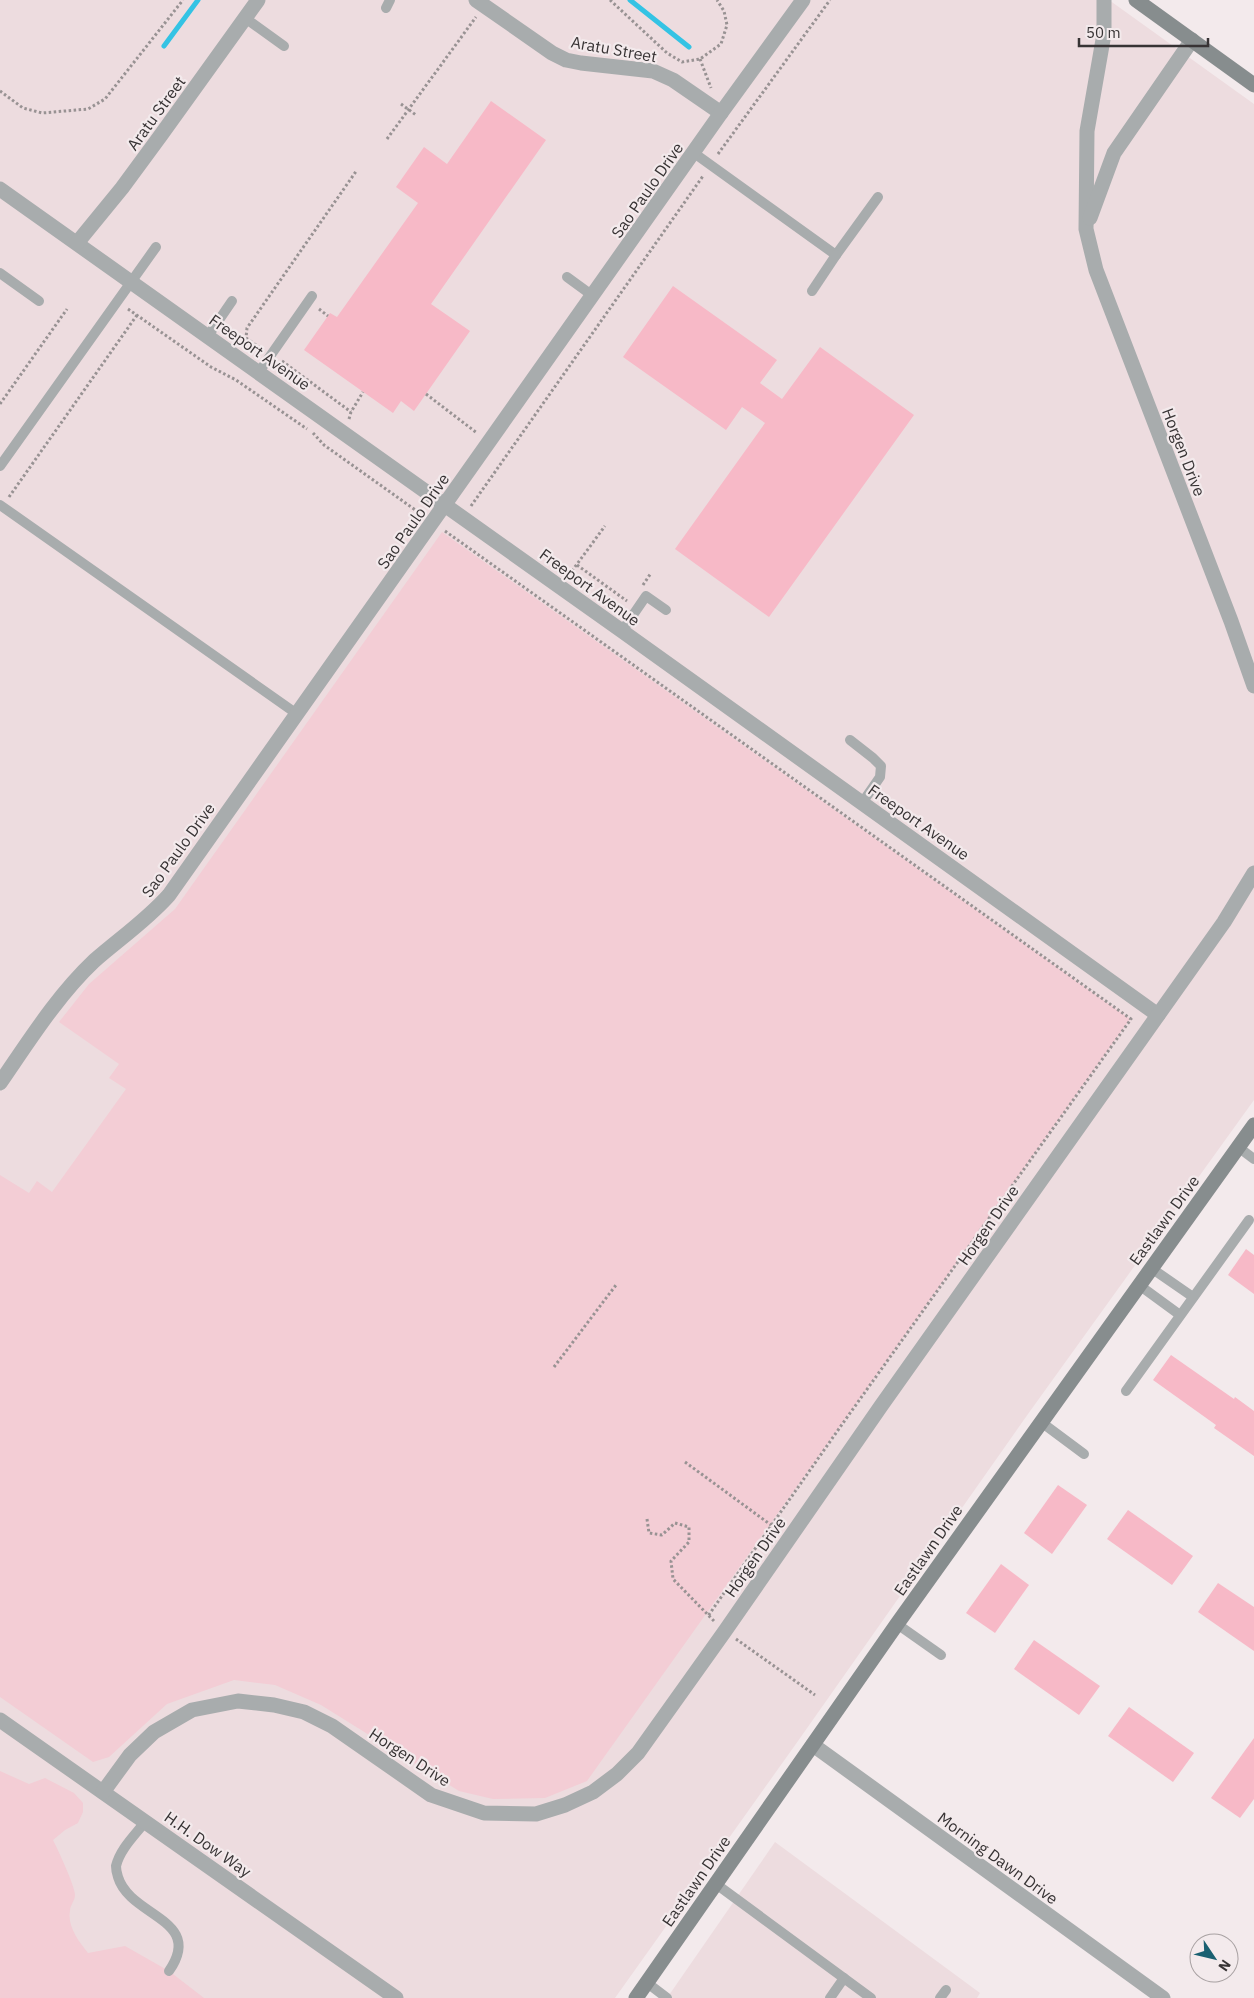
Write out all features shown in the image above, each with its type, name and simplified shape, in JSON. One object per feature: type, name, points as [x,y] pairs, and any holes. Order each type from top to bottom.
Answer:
[{"type":"street","name":"Aratu Street","points":[[77,242],[145,158],[258,0]]},
{"type":"street","name":"Sao Paulo Drive","points":[[0,1083],[29,1041],[78,978],[94,962],[150,916],[170,895],[722,113],[804,0]]},
{"type":"street","name":"Horgen Drive","points":[[1104,0],[1104,34],[1087,132],[1086,229],[1096,270],[1231,621],[1254,686]]},
{"type":"street","points":[[1136,0],[1254,85]]},
{"type":"street","name":"Aratu Street","points":[[480,3],[566,60],[653,71],[673,80],[722,113]]},
{"type":"street","points":[[1086,229],[1114,153],[1192,40]]},
{"type":"street","name":"Freeport Avenue","points":[[1,191],[77,242],[1158,1015]]},
{"type":"street","name":"Horgen Drive","points":[[103,1792],[130,1755],[154,1732],[192,1710],[238,1701],[274,1705],[304,1712],[332,1726],[431,1795],[484,1814],[536,1814],[565,1805],[593,1792],[616,1774],[638,1753],[725,1631],[1224,922],[1254,873]]},
{"type":"street","name":"Eastlawn Drive","points":[[636,1998],[814,1746],[897,1624],[1254,1125]]},
{"type":"street","name":"H.H. Dow Way","points":[[0,1720],[396,1998]]},
{"type":"street","name":"Morning Dawn Drive","points":[[814,1746],[1162,1998]]},
{"type":"lane","points":[[244,18],[284,46]]},
{"type":"lane","points":[[694,153],[836,255]]},
{"type":"lane","points":[[812,291],[878,197]]},
{"type":"lane","points":[[0,466],[156,247]]},
{"type":"lane","points":[[0,273],[40,301]]},
{"type":"lane","points":[[567,277],[593,296]]},
{"type":"lane","points":[[259,372],[312,296]]},
{"type":"lane","points":[[208,336],[232,301]]},
{"type":"lane","points":[[1,505],[297,714]]},
{"type":"lane","points":[[622,631],[646,596],[666,610]]},
{"type":"lane","points":[[850,740],[881,766],[880,777],[862,803]]},
{"type":"lane","points":[[1238,1148],[1254,1159]]},
{"type":"lane","points":[[1126,1391],[1249,1220]]},
{"type":"lane","points":[[1152,1268],[1193,1297]]},
{"type":"lane","points":[[1139,1285],[1180,1315]]},
{"type":"lane","points":[[1040,1422],[1084,1454]]},
{"type":"lane","points":[[897,1624],[941,1655]]},
{"type":"lane","points":[[145,1822],[121,1853],[116,1869],[120,1884],[135,1900],[175,1932],[180,1944],[174,1964],[169,1971]]},
{"type":"lane","points":[[716,1884],[871,1998]]},
{"type":"lane","points":[[830,1998],[844,1978]]},
{"type":"lane","points":[[646,1982],[667,1998]]},
{"type":"path","points":[[0,91],[23,108],[42,113],[88,109],[105,99],[183,0]]},
{"type":"path","points":[[610,0],[667,53],[682,62],[700,59],[721,44],[727,25],[724,11],[718,0]]},
{"type":"path","points":[[449,534],[830,0]]},
{"type":"path","points":[[387,140],[480,3]]},
{"type":"path","points":[[401,104],[416,115]]},
{"type":"path","points":[[351,412],[246,338],[247,328],[358,170]]},
{"type":"path","points":[[117,302],[211,367],[236,380],[315,434],[324,445],[1132,1019],[708,1616]]},
{"type":"path","points":[[313,316],[322,303]]},
{"type":"path","points":[[0,404],[67,309]]},
{"type":"path","points":[[318,309],[328,316]]},
{"type":"path","points":[[1,505],[137,315]]},
{"type":"path","points":[[281,362],[286,354]]},
{"type":"path","points":[[426,394],[490,443]]},
{"type":"path","points":[[548,604],[604,526]]},
{"type":"path","points":[[577,564],[630,603]]},
{"type":"path","points":[[641,588],[651,573]]},
{"type":"path","points":[[554,1367],[616,1285]]},
{"type":"path","points":[[685,1462],[771,1525]]},
{"type":"path","points":[[647,1519],[649,1533],[662,1535],[675,1523],[689,1527],[689,1542],[671,1561],[673,1579],[725,1631],[815,1695]]},
{"type":"shaded area","points":[[0,0],[1109,0],[1254,104],[1254,1100],[1028,1414],[615,1998],[0,1998]]},
{"type":"shaded area","points":[[442,532],[1130,1019],[587,1781],[545,1798],[493,1799],[459,1791],[321,1705],[275,1685],[234,1680],[167,1704],[109,1757],[93,1762],[0,1697],[0,1175],[29,1193],[37,1181],[52,1192],[126,1089],[109,1078],[119,1064],[59,1022],[89,984],[175,909]]},
{"type":"shaded area","points":[[0,1771],[29,1784],[45,1778],[74,1793],[83,1803],[83,1812],[78,1823],[65,1830],[53,1840],[74,1890],[75,1897],[70,1909],[70,1922],[78,1939],[88,1953],[125,1946],[169,1971],[204,1998],[0,1998]]},
{"type":"shaded area","points":[[775,1842],[980,1993],[977,1998],[667,1998]]},
{"type":"building","points":[[491,101],[546,140],[431,304],[470,331],[414,411],[401,401],[393,413],[304,350],[330,313],[337,317],[418,203],[396,187],[424,147],[447,164]]},
{"type":"building","points":[[673,286],[777,360],[760,383],[782,399],[820,347],[914,415],[769,617],[675,549],[765,423],[742,407],[726,430],[623,357]]},
{"type":"building","points":[[1246,1249],[1254,1255],[1254,1294],[1228,1275]]},
{"type":"building","points":[[1171,1355],[1254,1411],[1254,1456],[1214,1428],[1216,1425],[1153,1380]]},
{"type":"building","points":[[1058,1485],[1087,1505],[1052,1554],[1024,1533]]},
{"type":"building","points":[[1128,1510],[1193,1556],[1172,1585],[1107,1539]]},
{"type":"building","points":[[1001,1564],[1029,1585],[995,1633],[966,1613]]},
{"type":"building","points":[[1218,1583],[1254,1607],[1254,1651],[1198,1612]]},
{"type":"building","points":[[1034,1640],[1100,1686],[1079,1715],[1014,1669]]},
{"type":"building","points":[[1129,1707],[1194,1753],[1173,1782],[1108,1736]]},
{"type":"building","points":[[1254,1738],[1254,1799],[1240,1818],[1211,1798]]},
{"type":"waterway","points":[[164,46],[198,0]]},
{"type":"waterway","points":[[630,0],[689,47]]}]
